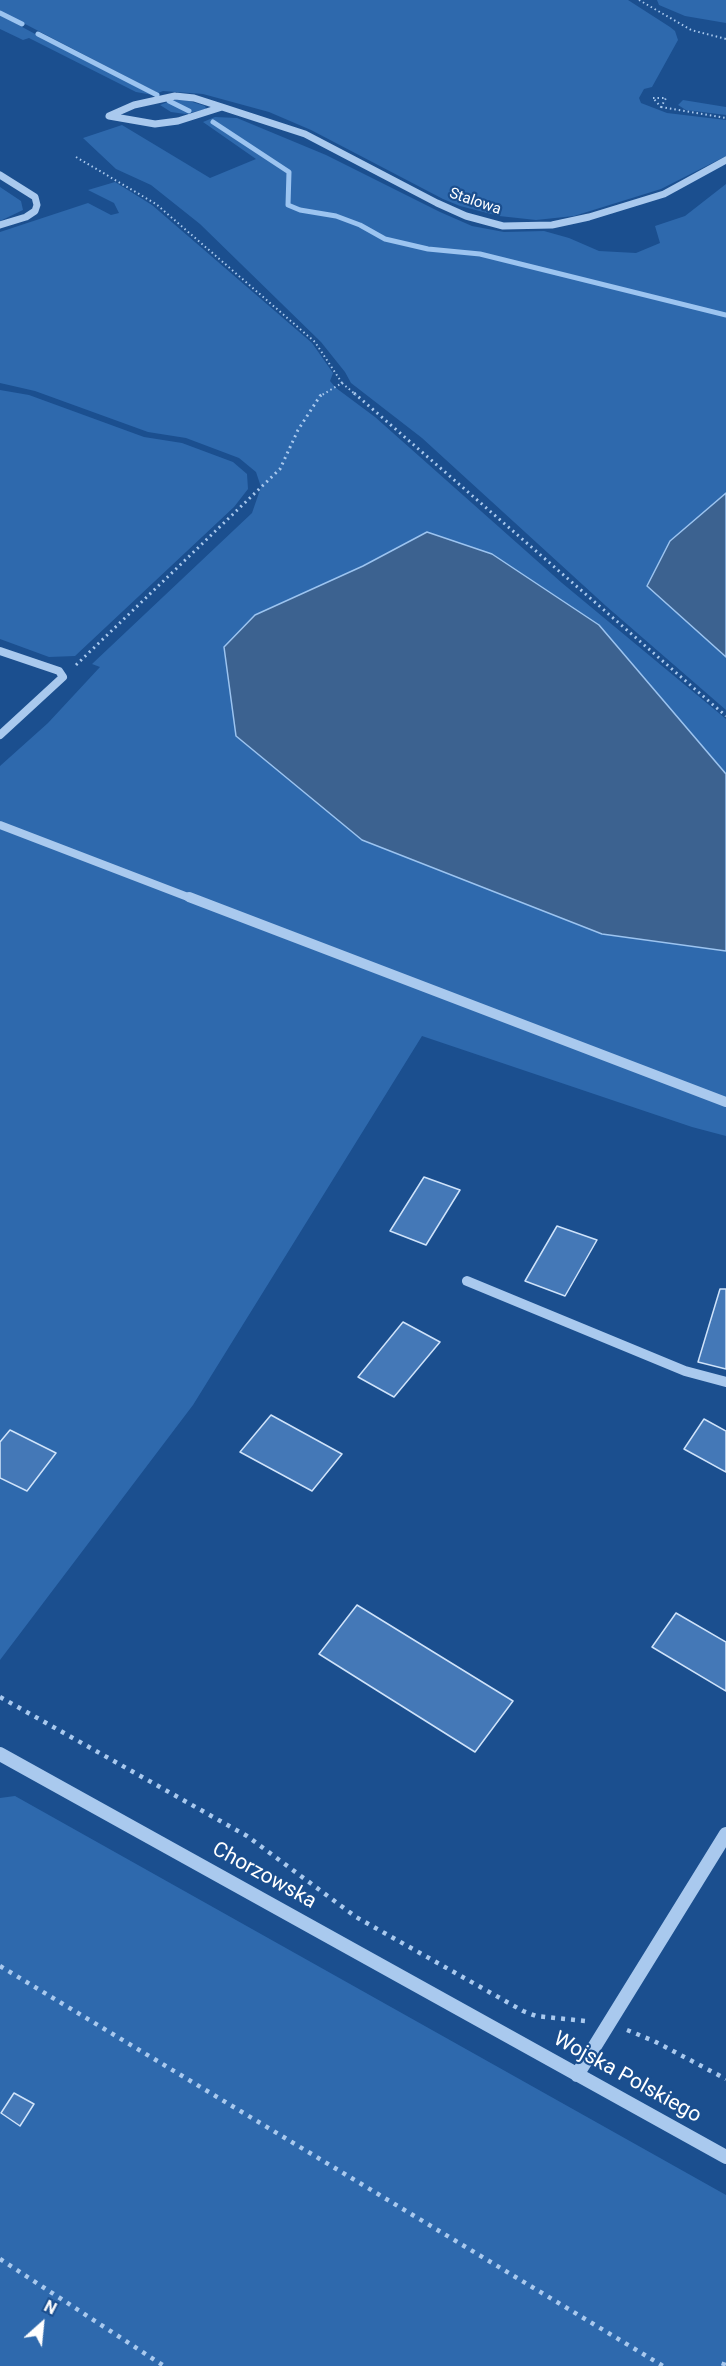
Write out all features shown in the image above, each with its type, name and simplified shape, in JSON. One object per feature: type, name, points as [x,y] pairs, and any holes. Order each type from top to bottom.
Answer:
[{"type":"street","name":"Stalowa","points":[[222,107],[178,122],[155,124],[109,116],[134,105],[175,96],[194,98],[222,107],[305,134],[437,203],[466,216],[502,226],[552,225],[590,217],[664,194],[726,160]]},
{"type":"street","points":[[0,175],[35,197],[37,206],[35,211],[26,216],[0,225]]},
{"type":"street","points":[[0,651],[59,671],[63,677],[0,735]]},
{"type":"street","points":[[0,825],[726,1102]]},
{"type":"street","points":[[467,1281],[685,1371],[726,1382]]},
{"type":"street","name":"Chorzowska","points":[[1,1757],[507,2036]]},
{"type":"street","points":[[577,2075],[726,1834]]},
{"type":"street","name":"Wojska Polskiego","points":[[507,2036],[726,2157]]},
{"type":"path","points":[[639,0],[692,30],[726,39]]},
{"type":"path","points":[[661,107],[726,118]]},
{"type":"path","points":[[76,157],[156,204],[315,342],[342,383],[726,716]]},
{"type":"path","points":[[63,677],[280,469],[298,430],[320,396],[342,383]]},
{"type":"path","points":[[0,1696],[247,1836],[356,1917],[523,2011],[536,2016],[593,2022],[624,2029],[654,2041],[726,2079]]},
{"type":"path","points":[[0,1966],[663,2366]]},
{"type":"path","points":[[0,2259],[164,2366]]},
{"type":"path","points":[[723,2366],[726,2358]]},
{"type":"shaded area","points":[[0,0],[628,0],[675,31],[678,40],[652,87],[644,89],[639,98],[641,103],[667,113],[726,120],[726,156],[661,189],[574,216],[536,220],[499,216],[443,199],[311,130],[269,112],[203,94],[163,91],[158,93],[0,11]]},
{"type":"shaded area","points":[[657,0],[726,0],[726,23],[685,16],[659,5]]},
{"type":"shaded area","points":[[0,15],[153,95],[136,92],[29,38],[23,40],[0,29]]},
{"type":"shaded area","points":[[183,99],[205,106],[206,109],[185,114],[171,112],[160,105]]},
{"type":"shaded area","points":[[683,100],[726,107],[726,115],[686,110],[678,105]]},
{"type":"shaded area","points":[[215,117],[237,118],[326,155],[472,226],[504,232],[544,231],[569,238],[599,251],[636,253],[660,243],[655,226],[685,216],[726,184],[726,493],[670,541],[721,654],[726,657],[726,710],[606,606],[422,438],[351,383],[321,342],[200,224],[151,185],[116,169],[83,138],[122,125],[210,178],[256,159],[203,122]]},
{"type":"shaded area","points":[[115,182],[152,205],[312,343],[333,373],[330,381],[336,388],[375,417],[562,583],[726,719],[726,774],[599,625],[427,532],[363,566],[236,736],[362,840],[602,934],[726,951],[726,1136],[692,1127],[422,1036],[193,1405],[0,1660],[0,766],[48,723],[100,667],[92,664],[252,513],[261,487],[256,472],[239,458],[186,438],[148,432],[35,391],[0,383],[0,232],[88,203],[111,215],[119,213],[114,203],[88,190]]},
{"type":"shaded area","points":[[0,187],[21,201],[23,210],[0,221]]},
{"type":"shaded area","points":[[0,390],[29,395],[144,437],[182,443],[233,462],[247,474],[248,489],[234,507],[75,656],[49,657],[0,639]]},
{"type":"shaded area","points":[[726,493],[726,657],[647,586],[670,541]]},
{"type":"shaded area","points":[[427,532],[492,554],[599,625],[726,774],[726,951],[602,934],[362,840],[236,736],[224,647],[255,615],[363,566]]},
{"type":"shaded area","points":[[15,1796],[726,2195],[726,2366],[0,2366],[0,1798]]},
{"type":"building","points":[[424,1177],[460,1190],[426,1245],[390,1231]]},
{"type":"building","points":[[557,1226],[597,1240],[565,1296],[525,1281]]},
{"type":"building","points":[[720,1289],[726,1289],[726,1369],[698,1362]]},
{"type":"building","points":[[403,1322],[440,1342],[394,1397],[358,1377]]},
{"type":"building","points":[[271,1415],[342,1454],[312,1491],[240,1452]]},
{"type":"building","points":[[704,1419],[726,1431],[726,1472],[684,1449]]},
{"type":"building","points":[[10,1430],[56,1453],[27,1491],[0,1478],[0,1442]]},
{"type":"building","points":[[357,1605],[513,1701],[475,1752],[319,1654]]},
{"type":"building","points":[[676,1613],[726,1642],[726,1691],[652,1647]]},
{"type":"building","points":[[14,2093],[34,2104],[20,2126],[1,2113]]},
{"type":"waterway","points":[[0,13],[22,24]]},
{"type":"waterway","points":[[38,34],[157,95]]},
{"type":"waterway","points":[[169,101],[189,111]]},
{"type":"waterway","points":[[213,122],[289,172],[288,205],[300,210],[336,216],[360,225],[385,239],[428,249],[480,254],[726,315]]}]
